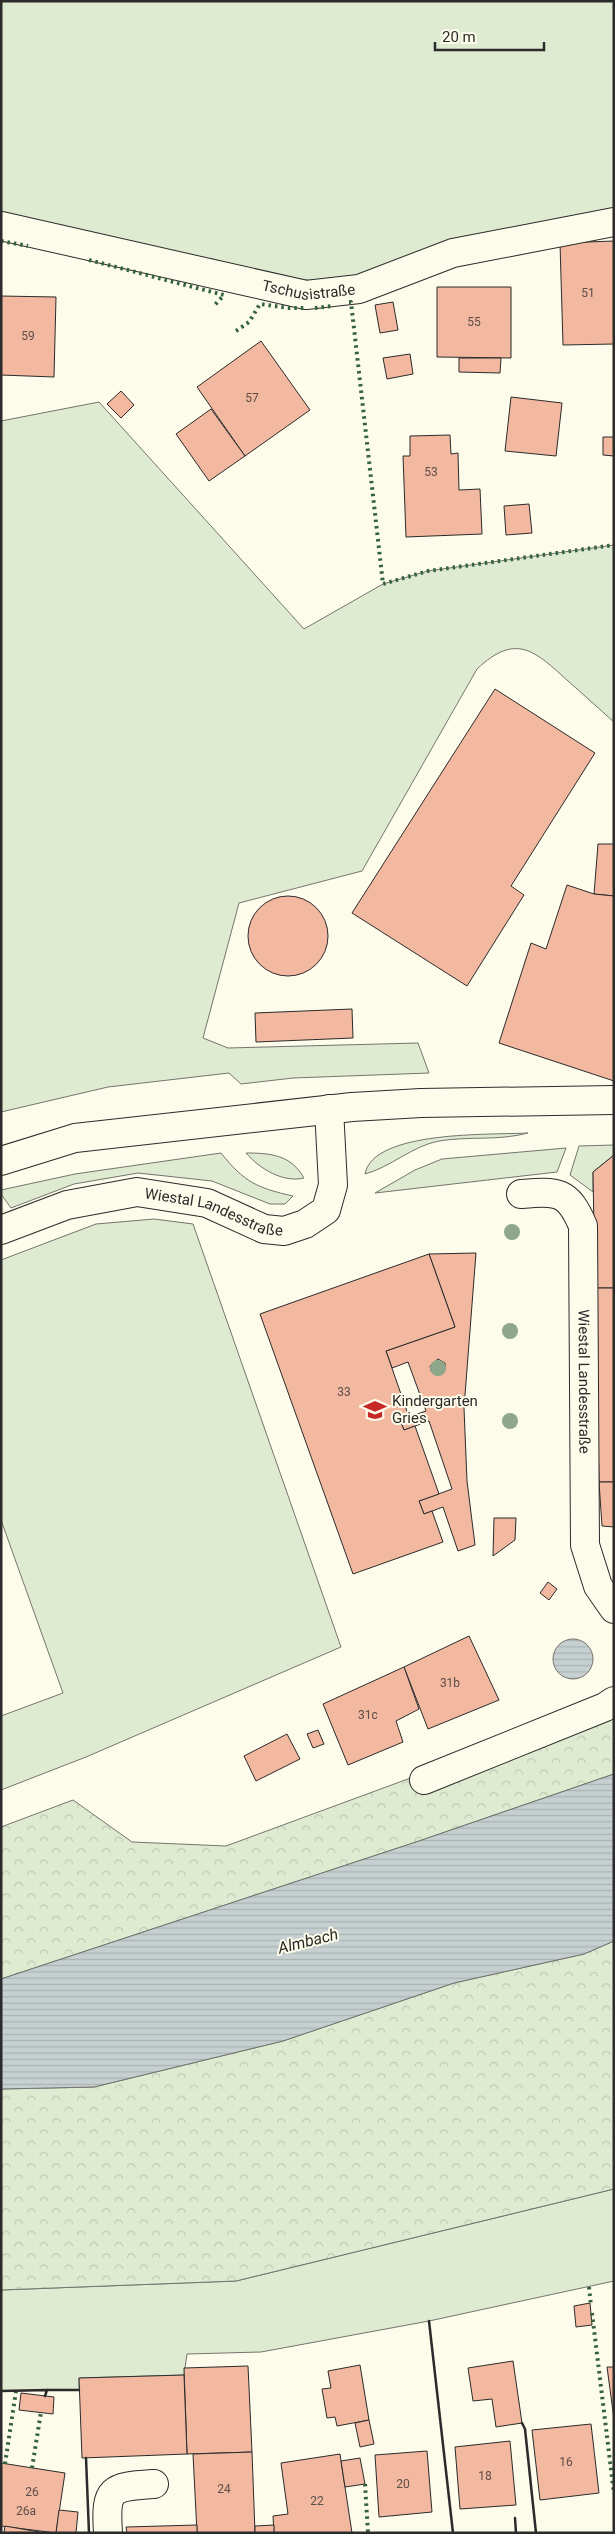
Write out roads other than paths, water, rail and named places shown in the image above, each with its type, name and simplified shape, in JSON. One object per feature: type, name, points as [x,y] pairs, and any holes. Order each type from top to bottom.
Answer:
[{"type":"street","name":"Tschusistraße","points":[[1,226],[306,295],[359,290],[453,252],[614,222]]},
{"type":"street","points":[[1,1161],[76,1138],[329,1109],[421,1103],[614,1100]]},
{"type":"street","name":"Wiestal Landesstraße","points":[[1,1230],[68,1205],[137,1192],[207,1203],[264,1229],[284,1231],[294,1228],[326,1210],[331,1193],[333,1185],[333,1145],[329,1109]]},
{"type":"street","name":"Wiestal Landesstraße","points":[[521,1194],[553,1192],[574,1206],[583,1226],[584,1545],[598,1586],[614,1609]]},
{"type":"street","points":[[424,1780],[605,1708],[614,1701]]},
{"type":"street","points":[[108,2533],[106,2508],[111,2495],[121,2486],[154,2484]]},
{"type":"water","points":[[573,1639],[587,1645],[593,1659],[587,1673],[573,1679],[559,1673],[553,1659],[559,1645]]},
{"type":"water","name":"Almbach","points":[[614,1774],[614,1941],[584,1954],[454,1983],[283,2041],[94,2087],[1,2089],[1,1979],[419,1841]]},
{"type":"place","name":"Kindergarten Gries","points":[[375,1410]]}]
